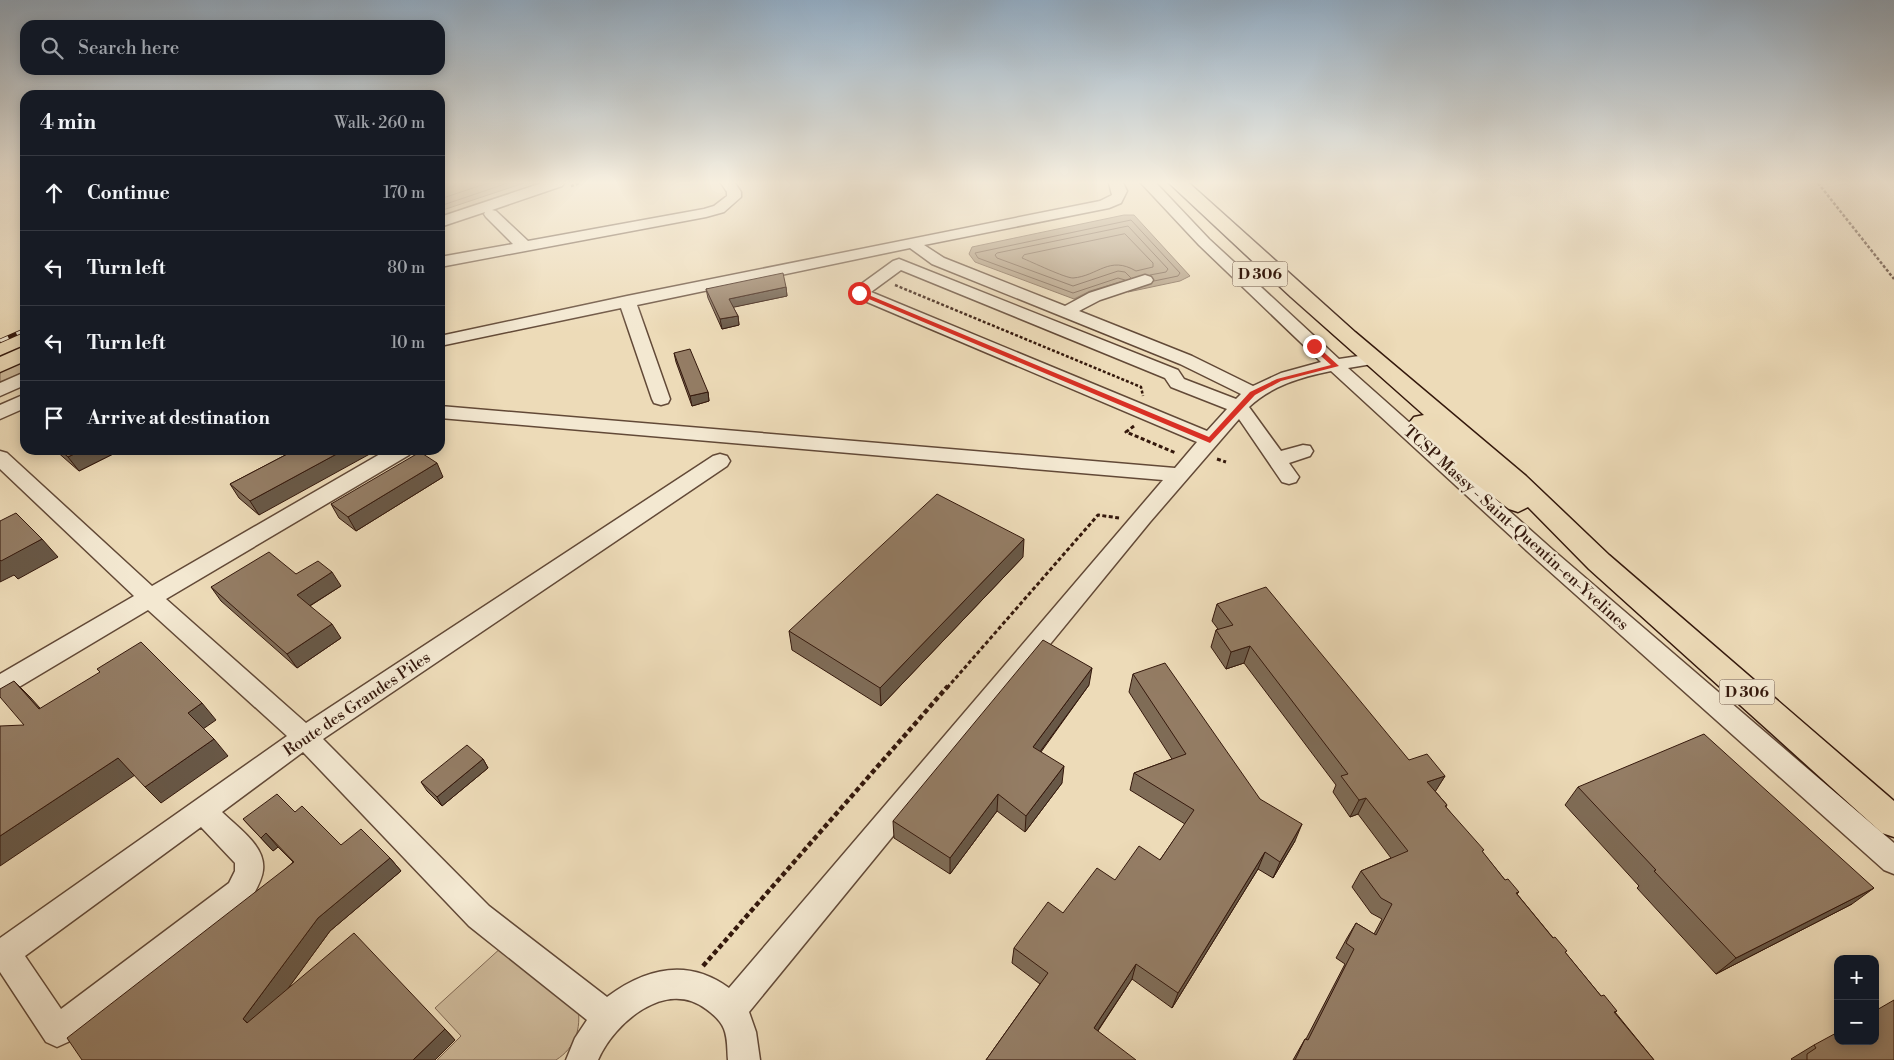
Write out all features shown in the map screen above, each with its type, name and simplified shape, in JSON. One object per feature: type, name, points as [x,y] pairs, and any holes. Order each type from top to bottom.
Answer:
[{"type":"main road","name":"D 306","points":[[1215,232],[1468,466],[1556,533],[1599,562],[1894,822]]},
{"type":"main road","name":"D 306","points":[[1227,232],[1354,362]]},
{"type":"main road","points":[[0,354],[20,344]]},
{"type":"main road","points":[[0,365],[20,355]]},
{"type":"lane","points":[[511,232],[525,246]]},
{"type":"lane","points":[[445,261],[599,232]]},
{"type":"lane","points":[[445,340],[966,232]]},
{"type":"lane","name":"TCSP Massy - Saint-Quentin-en-Yvelines","points":[[1195,232],[1354,362],[1459,478],[1894,861]]},
{"type":"lane","points":[[913,243],[920,251],[938,261],[1186,360],[1246,400],[1277,460],[1289,477]]},
{"type":"lane","points":[[1210,440],[859,293],[899,264],[1172,374],[1177,383],[1246,400]]},
{"type":"lane","points":[[1068,312],[1076,305],[1092,297],[1145,280]]},
{"type":"lane","points":[[627,302],[660,399]]},
{"type":"lane","points":[[730,1011],[1169,474],[1210,440],[1246,400],[1279,380],[1354,362]]},
{"type":"lane","points":[[0,390],[20,380]]},
{"type":"lane","points":[[0,413],[20,403]]},
{"type":"lane","points":[[445,420],[1169,474]]},
{"type":"lane","points":[[1277,460],[1303,451]]},
{"type":"lane","points":[[0,686],[393,455]]},
{"type":"lane","points":[[0,458],[150,598],[305,738],[479,916],[607,1016]]},
{"type":"lane","name":"Route des Grandes Piles","points":[[2,955],[305,738],[720,461]]},
{"type":"lane","points":[[2,955],[57,1031],[238,893],[249,872],[249,858],[203,811]]},
{"type":"lane","points":[[582,1060],[584,1050],[607,1016],[632,996],[654,987],[674,984],[695,986],[718,998],[730,1011],[743,1038],[744,1060]]},
{"type":"path","points":[[1857,232],[1894,279]]},
{"type":"path","points":[[1133,426],[1126,432],[1178,453],[1169,474]]},
{"type":"path","points":[[686,985],[1098,515],[1120,518]]},
{"type":"shaded area","points":[[20,361],[20,373],[0,383],[0,371]]},
{"type":"shaded area","points":[[503,946],[578,1007],[579,1023],[573,1043],[556,1060],[437,1060],[461,1036],[435,1008]]},
{"type":"water","points":[[1041,232],[1150,232],[1190,276],[1180,281],[1128,292],[1120,282],[1090,291],[1074,299],[975,262],[969,254],[972,247]]},
{"type":"building","points":[[783,273],[786,287],[729,299],[738,316],[720,319],[706,289]]},
{"type":"building","points":[[690,349],[708,392],[690,396],[674,353]]},
{"type":"building","points":[[285,455],[335,455],[250,501],[230,484]]},
{"type":"building","points":[[415,455],[425,455],[437,463],[348,517],[331,504]]},
{"type":"building","points":[[937,494],[1024,539],[880,688],[789,631]]},
{"type":"building","points":[[16,513],[42,539],[1,561],[0,521]]},
{"type":"building","points":[[269,552],[296,574],[318,561],[332,572],[297,595],[332,624],[287,654],[211,587]]},
{"type":"building","points":[[1266,587],[1409,760],[1427,754],[1445,776],[1427,782],[1447,805],[1445,806],[1484,850],[1482,851],[1505,880],[1508,879],[1519,892],[1516,893],[1553,938],[1555,937],[1567,951],[1565,952],[1601,996],[1604,995],[1617,1011],[1614,1012],[1654,1060],[1295,1060],[1305,1039],[1308,1040],[1354,949],[1346,943],[1356,923],[1376,935],[1392,904],[1381,898],[1361,871],[1408,851],[1366,798],[1359,800],[1341,776],[1348,774],[1250,646],[1231,652],[1216,630],[1233,625],[1217,604]]},
{"type":"building","points":[[1043,640],[1092,668],[1033,747],[1064,766],[1026,816],[998,794],[950,858],[893,821]]},
{"type":"building","points":[[141,642],[202,703],[188,713],[214,739],[145,787],[118,758],[0,836],[0,726],[24,725],[0,697],[0,689],[14,681],[39,709],[100,672],[97,669]]},
{"type":"building","points":[[1165,663],[1260,799],[1302,824],[1280,862],[1265,852],[1178,993],[1136,964],[1094,1028],[1136,1060],[986,1060],[1048,973],[1014,948],[1048,902],[1063,913],[1097,868],[1115,880],[1139,846],[1160,860],[1194,810],[1134,773],[1186,754],[1133,674]]},
{"type":"building","points":[[1704,734],[1874,888],[1736,958],[1578,787]]},
{"type":"building","points":[[467,745],[483,759],[437,797],[421,782]]},
{"type":"building","points":[[277,794],[295,812],[302,806],[341,845],[361,829],[390,858],[318,918],[243,1019],[247,1023],[354,933],[445,1029],[413,1060],[82,1060],[67,1038],[294,862],[266,833],[261,838],[243,819]]},
{"type":"building","points":[[1894,1000],[1894,1060],[1807,1060],[1807,1054],[1816,1048],[1814,1045],[1834,1034],[1834,1045],[1879,1045],[1879,1009]]},
{"type":"railway","points":[[0,341],[20,332]]},
{"type":"route","points":[[859,293],[1210,440],[1253,393],[1279,380],[1336,366],[1314,346]]}]
